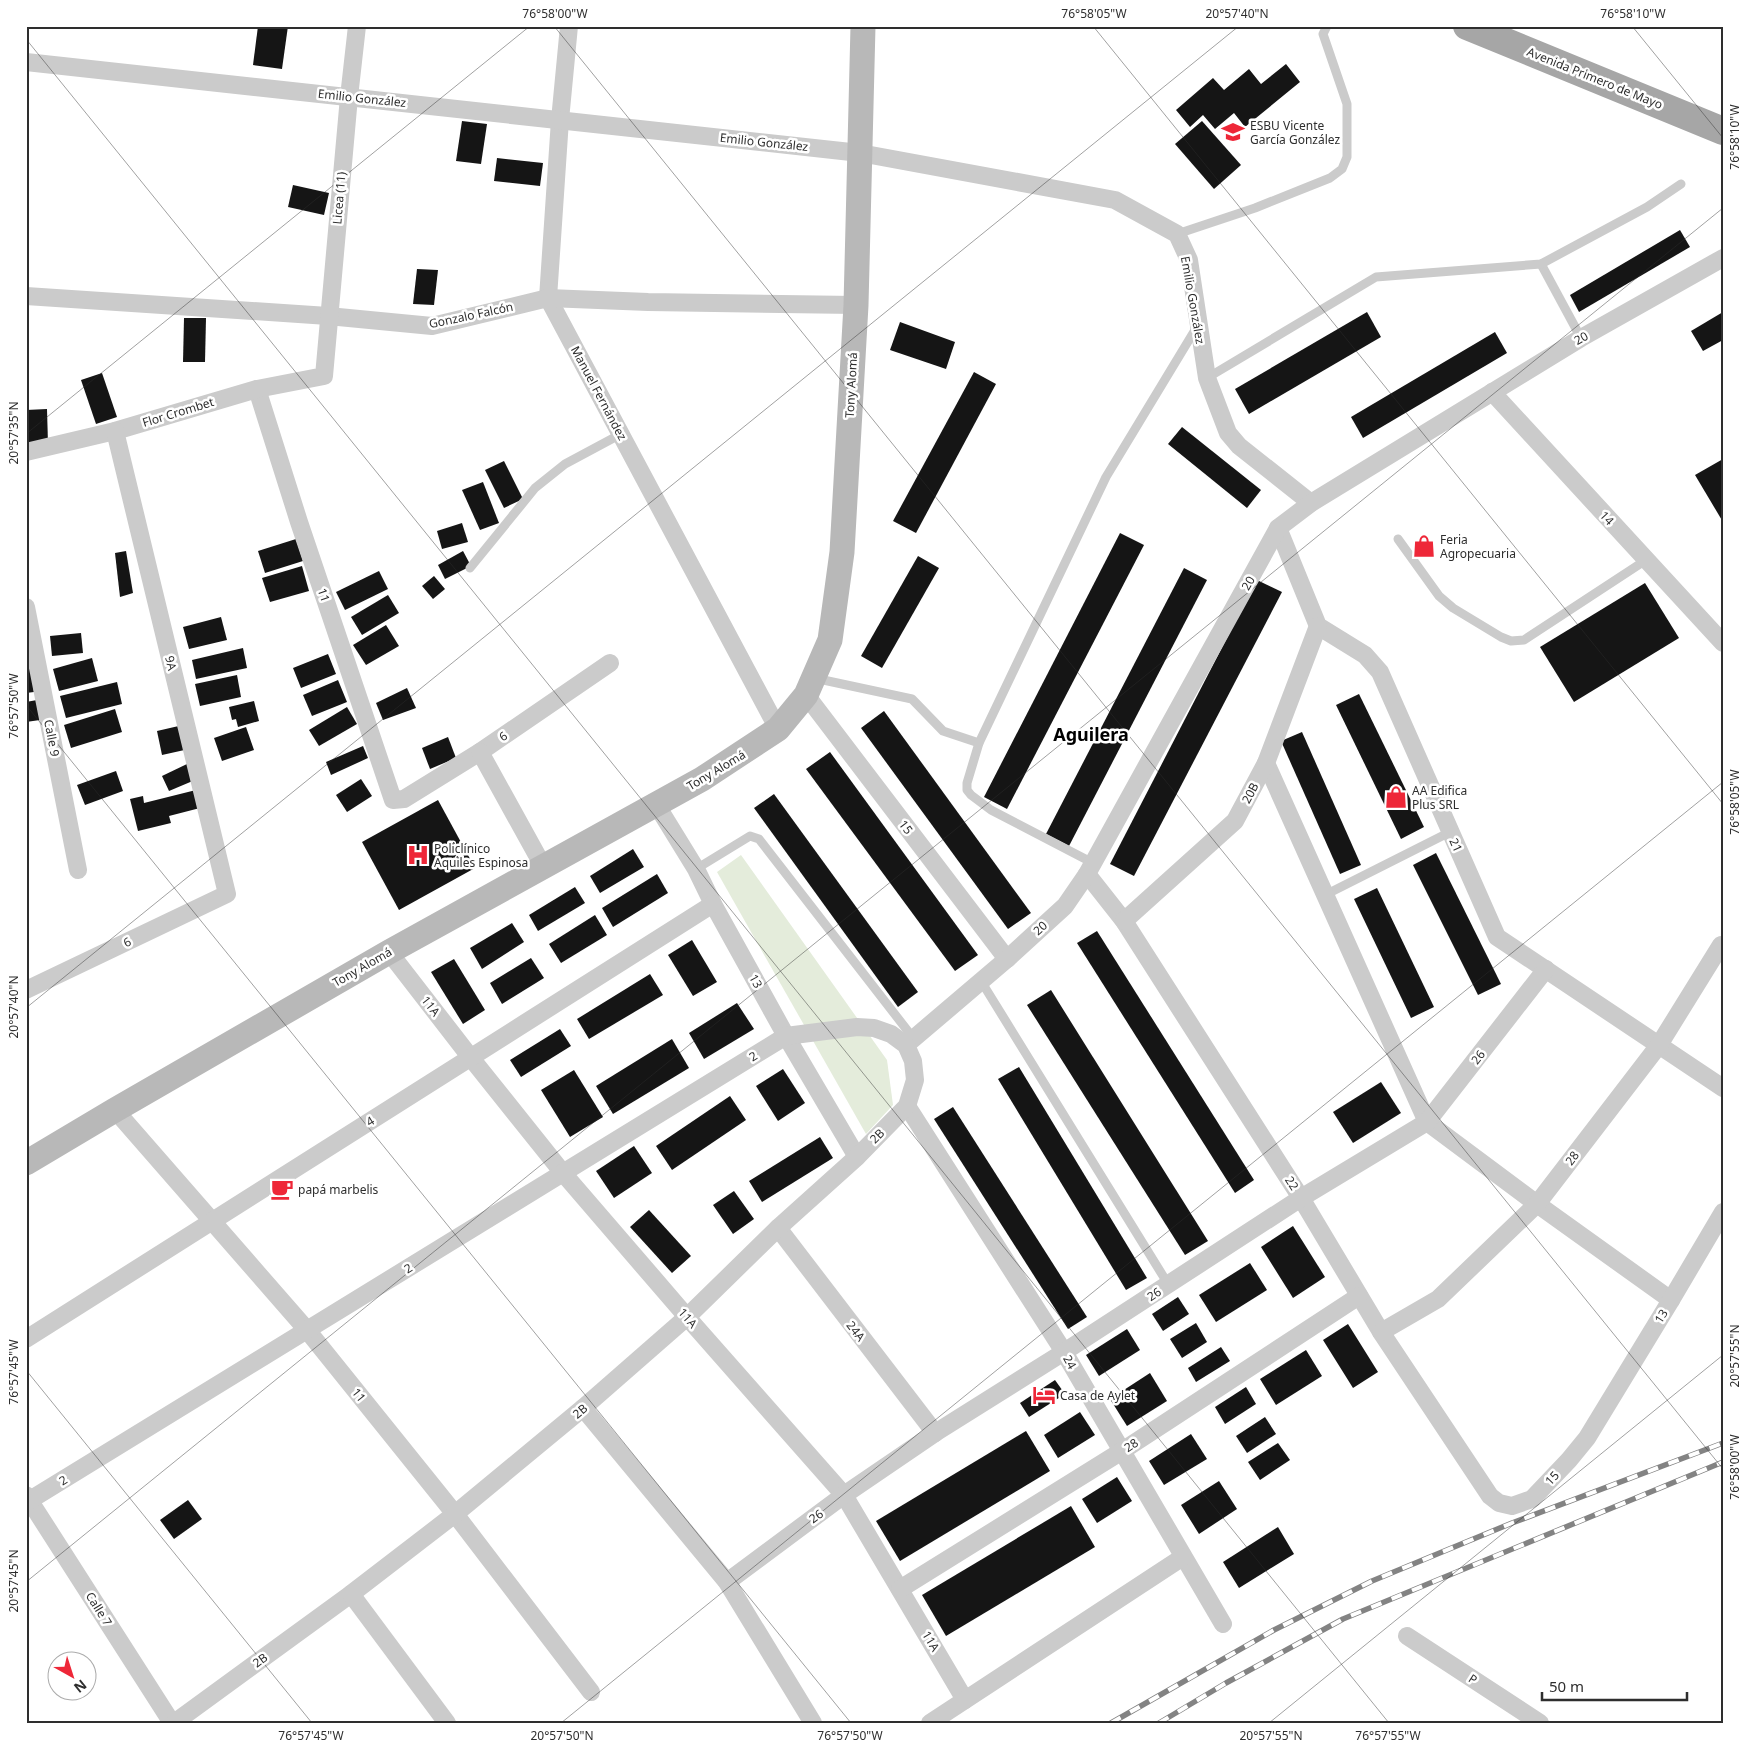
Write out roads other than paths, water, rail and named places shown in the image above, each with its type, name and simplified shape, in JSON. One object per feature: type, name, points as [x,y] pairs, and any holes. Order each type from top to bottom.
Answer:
[{"type":"main road","name":"Avenida Primero de Mayo","points":[[1467,26],[1723,130]]},
{"type":"street","name":"Licea (11)","points":[[325,370],[328,316],[357,26]]},
{"type":"street","points":[[548,298],[560,120],[569,26]]},
{"type":"street","name":"Tony Alomá","points":[[26,1163],[389,952],[702,779],[778,729],[810,687],[830,640],[842,552],[856,305],[863,26]]},
{"type":"street","name":"Emilio González","points":[[26,62],[860,152],[1115,200],[1177,234],[1189,260],[1207,378],[1228,433],[1239,446],[1311,503]]},
{"type":"street","name":"20","points":[[910,1042],[1007,959],[1065,906],[1090,868],[1278,528],[1311,503],[1581,338],[1723,258]]},
{"type":"street","name":"Gonzalo Falcón","points":[[26,296],[328,316],[432,326],[548,298],[648,302],[856,305]]},
{"type":"street","name":"Manuel Fernández","points":[[548,298],[778,729]]},
{"type":"street","name":"Flor Crombet","points":[[26,452],[114,431],[257,389],[324,376],[325,370]]},
{"type":"street","name":"11","points":[[257,389],[299,522],[393,800]]},
{"type":"street","name":"14","points":[[1492,392],[1721,639]]},
{"type":"street","name":"9A","points":[[114,431],[227,894]]},
{"type":"street","points":[[1278,528],[1318,626]]},
{"type":"street","name":"Calle 9","points":[[26,607],[78,870]]},
{"type":"street","name":"20B","points":[[1124,921],[1235,822],[1266,763],[1318,626]]},
{"type":"street","name":"21","points":[[1318,626],[1365,655],[1380,672],[1497,937],[1723,1088]]},
{"type":"street","name":"6","points":[[393,800],[404,799],[480,752],[610,663]]},
{"type":"street","name":"15","points":[[810,687],[1007,959]]},
{"type":"street","points":[[480,752],[544,866]]},
{"type":"street","points":[[1266,763],[1427,1122],[1671,1300]]},
{"type":"street","name":"13","points":[[656,804],[696,869],[786,1036],[857,1157]]},
{"type":"street","name":"22","points":[[1090,868],[1301,1198],[1381,1332],[1490,1496]]},
{"type":"street","name":"6","points":[[26,990],[227,894]]},
{"type":"street","name":"4","points":[[26,1339],[714,904]]},
{"type":"street","name":"28","points":[[1381,1332],[1438,1299],[1537,1204],[1659,1045],[1721,945]]},
{"type":"street","name":"11A","points":[[389,952],[470,1058],[564,1173],[687,1317],[844,1495],[965,1700]]},
{"type":"street","name":"26","points":[[727,1582],[844,1495],[935,1433],[1064,1352],[1301,1198],[1427,1122],[1546,969]]},
{"type":"street","points":[[786,1036],[857,1027],[874,1028],[910,1042]]},
{"type":"street","name":"2","points":[[28,1497],[307,1330],[786,1036]]},
{"type":"street","name":"2B","points":[[173,1723],[351,1594],[455,1514],[583,1408],[687,1317],[778,1228],[857,1157],[908,1106],[915,1080],[910,1042]]},
{"type":"street","name":"24","points":[[908,1106],[1064,1352],[1223,1624]]},
{"type":"street","name":"11","points":[[115,1110],[307,1330],[455,1514],[591,1692]]},
{"type":"street","name":"13","points":[[1598,1420],[1723,1212]]},
{"type":"street","name":"24A","points":[[778,1228],[935,1433]]},
{"type":"street","name":"28","points":[[900,1589],[1122,1451],[1359,1296]]},
{"type":"street","points":[[583,1408],[727,1582],[813,1723]]},
{"type":"street","name":"15","points":[[1490,1496],[1500,1503],[1512,1506],[1532,1499],[1569,1460],[1587,1438],[1598,1420]]},
{"type":"street","name":"Calle 7","points":[[28,1497],[173,1723]]},
{"type":"street","points":[[930,1723],[1183,1557]]},
{"type":"street","points":[[351,1594],[447,1723]]},
{"type":"street","name":"P","points":[[1407,1636],[1540,1723]]},
{"type":"lane","points":[[1177,234],[1255,208],[1330,178],[1342,169],[1347,157],[1347,104],[1323,34],[1326,26]]},
{"type":"lane","points":[[1207,378],[1376,277],[1541,264],[1647,207],[1681,184]]},
{"type":"lane","points":[[1541,264],[1581,338]]},
{"type":"lane","points":[[1090,868],[991,810],[971,795],[967,790],[967,783],[979,743],[1106,477],[1198,324]]},
{"type":"lane","points":[[470,568],[534,488],[565,464],[621,434]]},
{"type":"lane","points":[[1398,539],[1439,596],[1452,608],[1511,641],[1524,640],[1646,560]]},
{"type":"lane","points":[[810,687],[912,699],[943,731],[979,743]]},
{"type":"lane","points":[[1325,895],[1450,832]]},
{"type":"lane","points":[[696,869],[750,836],[758,839],[910,1042]]},
{"type":"lane","points":[[981,981],[1168,1284]]},
{"type":"railway","points":[[1111,1723],[1274,1630],[1372,1581],[1512,1523],[1723,1443]]},
{"type":"railway","points":[[1159,1723],[1226,1683],[1343,1619],[1723,1462]]},
{"type":"place","name":"ESBU Vicente García González","points":[[1233,132]]},
{"type":"place","name":"Feria Agropecuaria","points":[[1424,546]]},
{"type":"place","name":"AA Edifica Plus SRL","points":[[1396,797]]},
{"type":"place","name":"Policlínico Aquiles Espinosa","points":[[418,855]]},
{"type":"place","name":"papá marbelis","points":[[282,1189]]},
{"type":"place","name":"Casa de Aylet","points":[[1044,1395]]},
{"type":"district","name":"Aguilera","points":[[1091,734]]}]
